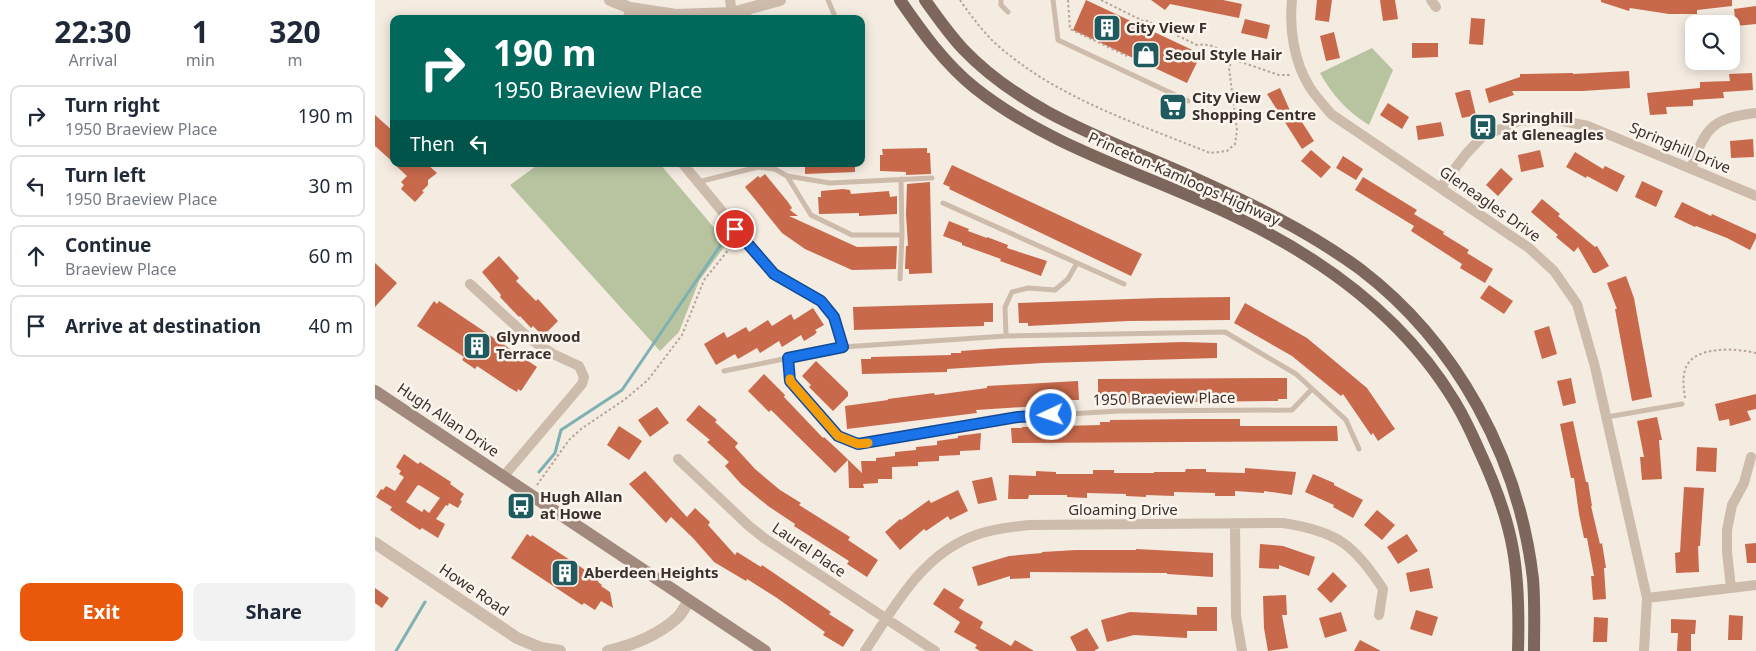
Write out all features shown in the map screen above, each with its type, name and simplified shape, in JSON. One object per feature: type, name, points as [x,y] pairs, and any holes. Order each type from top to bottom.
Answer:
[{"type":"main road","name":"Princeton-Kamloops Highway","points":[[900,0],[947,62],[973,87],[1000,106],[1034,127],[1072,146],[1250,224],[1306,254],[1349,283],[1386,316],[1419,352],[1455,402],[1491,477],[1504,512],[1513,548],[1517,580],[1519,651]]},
{"type":"main road","name":"Princeton-Kamloops Highway","points":[[925,0],[963,49],[1012,90],[1044,110],[1087,132],[1255,206],[1319,241],[1360,270],[1399,303],[1433,339],[1473,398],[1490,430],[1508,472],[1520,508],[1533,581],[1534,651]]},
{"type":"main road","points":[[930,0],[938,19]]},
{"type":"main road","name":"Hugh Allan Drive","points":[[375,391],[765,651]]},
{"type":"street","points":[[610,0],[629,14],[676,15],[748,14],[779,0]]},
{"type":"street","points":[[730,0],[732,13]]},
{"type":"street","name":"Gleneagles Drive","points":[[1291,0],[1291,34],[1302,71],[1310,87],[1331,114],[1529,248],[1554,271],[1577,304],[1607,417],[1647,598],[1644,651]]},
{"type":"street","points":[[1691,169],[1698,148],[1707,132],[1717,122],[1733,116],[1756,113]]},
{"type":"street","name":"Springhill Drive","points":[[1441,188],[1466,154],[1482,137],[1519,121],[1551,119],[1588,126],[1756,196]]},
{"type":"street","points":[[685,167],[774,274]]},
{"type":"street","name":"Hugh Allan Drive","points":[[470,284],[530,339],[553,354],[579,366],[584,377],[582,384],[503,477]]},
{"type":"street","points":[[1731,588],[1727,552],[1727,530],[1732,505],[1744,483],[1751,457]]},
{"type":"street","name":"Laurel Place","points":[[678,459],[764,538],[935,651]]},
{"type":"street","name":"Gloaming Drive","points":[[865,651],[916,576],[933,560],[953,546],[975,535],[1001,528],[1029,525],[1283,523],[1308,527],[1331,535],[1349,546],[1367,564],[1383,589],[1379,615]]},
{"type":"street","points":[[1235,524],[1236,616],[1242,651]]},
{"type":"street","name":"Howe Road","points":[[375,543],[517,638],[541,648],[560,651]]},
{"type":"street","points":[[1647,598],[1756,585]]},
{"type":"street","points":[[608,651],[632,645],[665,627],[679,616],[689,601]]},
{"type":"lane","points":[[828,0],[834,15]]},
{"type":"lane","points":[[1001,0],[1001,5],[1008,12]]},
{"type":"lane","points":[[1053,0],[1058,40],[1188,101]]},
{"type":"lane","points":[[697,182],[758,167],[775,169],[787,176],[830,183],[932,178]]},
{"type":"lane","points":[[787,176],[811,215],[851,235],[902,235]]},
{"type":"lane","points":[[900,279],[902,235],[901,179]]},
{"type":"lane","points":[[943,202],[1125,284]]},
{"type":"lane","points":[[1006,336],[1005,307],[1012,292],[1028,288],[1055,290],[1068,279],[1077,263]]},
{"type":"lane","points":[[774,274],[821,301],[834,317],[843,347]]},
{"type":"lane","points":[[724,371],[843,347],[1006,336],[1225,332],[1296,374],[1346,420],[1359,449]]},
{"type":"lane","name":"1950 Braeview Place","points":[[788,358],[790,381],[838,436],[858,444],[1018,417],[1119,412],[1292,410],[1313,389]]},
{"type":"lane","points":[[1607,417],[1682,404]]},
{"type":"path","points":[[959,0],[971,16],[1006,53],[1039,76],[1085,102],[1210,153],[1227,151],[1235,144],[1237,130],[1229,68],[1232,59]]},
{"type":"path","points":[[1068,0],[1069,29],[1127,56]]},
{"type":"path","points":[[1101,0],[1197,45],[1215,46],[1232,59],[1279,75],[1294,75]]},
{"type":"path","points":[[530,495],[569,440],[581,429],[624,400],[648,380],[682,335],[704,280],[740,234]]},
{"type":"path","points":[[1682,404],[1686,401],[1684,372],[1686,366],[1696,356],[1718,350],[1740,350],[1756,353]]},
{"type":"green space","points":[[1372,48],[1393,70],[1369,125],[1341,102],[1320,73]]},
{"type":"green space","points":[[535,167],[663,167],[727,243],[699,281],[679,332],[660,351],[510,185]]},
{"type":"building","points":[[1086,0],[1201,54],[1187,83],[1073,30]]},
{"type":"building","points":[[1151,0],[1223,0],[1242,4],[1239,18],[1170,4],[1165,10]]},
{"type":"building","points":[[1317,0],[1332,0],[1329,22],[1315,20]]},
{"type":"building","points":[[1380,0],[1395,0],[1398,19],[1383,21]]},
{"type":"building","points":[[1601,0],[1732,0],[1732,6],[1697,10],[1697,14],[1669,14],[1630,8],[1629,11],[1601,2]]},
{"type":"building","points":[[1756,6],[1756,24],[1740,26],[1740,15],[1735,15],[1734,9]]},
{"type":"building","points":[[1471,18],[1485,19],[1483,45],[1469,44]]},
{"type":"building","points":[[1245,19],[1270,25],[1267,39],[1241,33]]},
{"type":"building","points":[[1334,32],[1340,58],[1326,61],[1320,36]]},
{"type":"building","points":[[1412,43],[1438,43],[1438,57],[1412,58]]},
{"type":"building","points":[[1629,71],[1630,88],[1582,91],[1512,91],[1514,95],[1489,103],[1485,89],[1520,77],[1520,74]]},
{"type":"building","points":[[1752,73],[1753,90],[1723,92],[1724,98],[1693,100],[1693,106],[1666,107],[1667,114],[1650,115],[1647,93],[1700,88],[1700,82],[1730,81],[1729,74]]},
{"type":"building","points":[[1280,88],[1295,122],[1300,119],[1314,141],[1302,149],[1267,94]]},
{"type":"building","points":[[1470,90],[1476,115],[1462,118],[1455,93]]},
{"type":"building","points":[[1388,103],[1409,117],[1402,129],[1380,115]]},
{"type":"building","points":[[375,115],[390,128],[390,159],[375,146]]},
{"type":"building","points":[[1441,122],[1444,136],[1418,140],[1416,126]]},
{"type":"building","points":[[1753,139],[1754,157],[1731,158],[1730,141]]},
{"type":"building","points":[[927,148],[927,153],[930,153],[931,174],[906,175],[906,172],[880,171],[880,155],[883,155],[882,149]]},
{"type":"building","points":[[1311,150],[1331,167],[1321,178],[1301,161]]},
{"type":"building","points":[[1540,150],[1544,167],[1521,172],[1518,155]]},
{"type":"building","points":[[1575,152],[1603,169],[1605,166],[1625,176],[1617,192],[1566,167]]},
{"type":"building","points":[[1343,156],[1363,169],[1356,180],[1336,168]]},
{"type":"building","points":[[952,165],[1142,254],[1131,276],[949,189],[950,187],[943,184]]},
{"type":"building","points":[[397,167],[430,167],[437,173],[428,180],[428,185],[422,191],[424,192],[415,202],[401,189],[404,185],[401,182],[407,176]]},
{"type":"building","points":[[805,167],[855,167],[855,172],[805,174]]},
{"type":"building","points":[[1501,168],[1513,179],[1498,196],[1486,185]]},
{"type":"building","points":[[765,174],[788,202],[792,208],[790,210],[798,216],[789,216],[857,247],[897,246],[896,269],[852,270],[805,249],[782,233],[745,187],[758,176],[760,178]]},
{"type":"building","points":[[1363,177],[1417,210],[1414,214],[1444,232],[1443,234],[1469,250],[1467,253],[1493,269],[1485,283],[1460,268],[1462,264],[1411,231],[1414,226],[1355,190]]},
{"type":"building","points":[[1642,181],[1663,191],[1656,207],[1635,197]]},
{"type":"building","points":[[930,182],[932,273],[909,274],[909,269],[905,269],[906,246],[908,246],[907,184]]},
{"type":"building","points":[[850,190],[851,194],[889,191],[890,197],[897,196],[897,214],[859,216],[859,213],[819,214],[818,197],[821,197],[821,191]]},
{"type":"building","points":[[1542,199],[1560,214],[1558,216],[1595,247],[1597,246],[1609,266],[1593,273],[1578,247],[1574,252],[1556,237],[1558,235],[1531,212]]},
{"type":"building","points":[[1682,202],[1756,234],[1750,250],[1727,238],[1695,227],[1674,217]]},
{"type":"building","points":[[949,221],[969,229],[968,231],[1008,245],[1007,248],[1047,261],[1041,276],[1000,261],[1001,259],[943,236]]},
{"type":"building","points":[[499,256],[519,278],[516,281],[536,301],[538,299],[558,321],[543,336],[533,326],[531,328],[519,317],[500,297],[501,295],[482,272]]},
{"type":"building","points":[[375,263],[397,283],[375,307]]},
{"type":"building","points":[[1626,276],[1634,298],[1652,397],[1632,401],[1615,309],[1617,309],[1607,283]]},
{"type":"building","points":[[1489,285],[1513,301],[1504,314],[1480,298]]},
{"type":"building","points":[[1230,297],[1230,320],[1128,321],[1028,326],[1028,323],[1019,323],[1018,303]]},
{"type":"building","name":"Glynnwood Terrace","points":[[434,301],[437,304],[439,301],[537,367],[521,391],[518,389],[517,392],[477,366],[475,369],[462,360],[464,357],[417,326]]},
{"type":"building","points":[[993,303],[993,322],[984,322],[984,326],[854,330],[853,307]]},
{"type":"building","points":[[1245,303],[1307,338],[1367,388],[1395,429],[1378,441],[1373,433],[1371,435],[1343,394],[1341,396],[1292,356],[1234,323]]},
{"type":"building","points":[[813,308],[824,325],[815,330],[817,332],[814,335],[804,341],[801,335],[782,347],[779,341],[760,353],[757,348],[738,359],[735,354],[716,365],[704,344],[724,332],[727,338],[746,327],[749,332],[768,320],[772,326],[791,314],[794,320]]},
{"type":"building","points":[[1549,326],[1557,354],[1542,359],[1534,331]]},
{"type":"building","points":[[1183,342],[1217,343],[1217,358],[1042,363],[947,369],[947,372],[862,374],[861,359],[871,359],[871,357],[951,355],[951,353],[961,353],[961,351],[1002,348]]},
{"type":"building","points":[[816,361],[848,392],[848,396],[833,411],[809,387],[811,385],[802,376]]},
{"type":"building","points":[[764,374],[823,438],[824,437],[862,473],[861,461],[876,461],[876,458],[895,456],[895,452],[937,445],[937,441],[958,438],[958,436],[981,433],[980,450],[960,451],[960,455],[939,456],[939,461],[918,462],[918,466],[892,467],[892,479],[878,479],[878,483],[863,484],[864,488],[849,488],[848,460],[835,473],[771,410],[769,412],[748,391]]},
{"type":"building","points":[[1287,378],[1287,399],[1278,399],[1278,401],[1098,403],[1098,379]]},
{"type":"building","points":[[1571,378],[1576,403],[1563,406],[1557,381]]},
{"type":"building","points":[[1078,381],[1079,400],[1069,400],[1070,404],[976,410],[977,413],[847,429],[845,406],[934,393],[935,395],[987,388],[987,386]]},
{"type":"building","points":[[1756,394],[1756,409],[1747,411],[1751,420],[1730,426],[1729,419],[1719,421],[1715,404]]},
{"type":"building","points":[[699,405],[717,420],[715,422],[738,443],[735,447],[755,469],[780,490],[801,503],[799,505],[850,537],[848,540],[878,560],[867,577],[847,564],[849,561],[794,526],[795,524],[768,506],[741,484],[725,466],[729,462],[707,442],[710,440],[686,420]]},
{"type":"building","points":[[657,407],[669,423],[650,437],[638,420]]},
{"type":"building","points":[[1657,417],[1662,440],[1659,440],[1662,479],[1642,480],[1640,457],[1644,457],[1637,421]]},
{"type":"building","points":[[1240,419],[1240,426],[1337,426],[1338,441],[1012,443],[1011,428],[1100,425],[1100,422],[1110,422],[1110,420]]},
{"type":"building","points":[[1573,421],[1586,482],[1588,482],[1591,506],[1600,544],[1602,543],[1606,568],[1604,568],[1606,599],[1593,600],[1591,576],[1594,576],[1587,538],[1584,538],[1574,478],[1571,478],[1560,424]]},
{"type":"building","points":[[619,426],[642,441],[629,460],[607,445]]},
{"type":"building","points":[[1697,447],[1717,448],[1716,472],[1696,471]]},
{"type":"building","points":[[404,454],[451,482],[450,484],[464,494],[458,508],[449,503],[436,519],[445,524],[438,538],[422,528],[420,530],[390,510],[392,507],[376,497],[381,489],[383,490],[386,486],[395,491],[404,477],[399,474],[401,471],[396,467]],"holes":[[[419,485],[440,498],[429,513],[424,509],[422,512],[406,502]]]},
{"type":"building","points":[[1245,468],[1296,472],[1292,495],[1264,491],[1264,493],[1235,491],[1235,496],[1215,496],[1215,493],[1174,492],[1174,496],[1146,495],[1146,497],[1126,496],[1126,494],[1087,493],[1087,498],[1067,497],[1067,495],[1029,495],[1028,499],[1008,499],[1009,475],[1036,476],[1036,471],[1056,472],[1056,474],[1093,474],[1093,470],[1114,470],[1114,473],[1154,473],[1185,472],[1186,469],[1206,469],[1206,472],[1245,473]]},
{"type":"building","points":[[645,471],[687,517],[695,508],[710,522],[708,525],[735,555],[737,552],[761,567],[762,565],[854,630],[843,647],[823,635],[825,632],[777,598],[747,579],[746,581],[714,562],[671,517],[666,523],[629,484]]},
{"type":"building","points":[[1313,474],[1334,483],[1334,485],[1363,500],[1353,518],[1333,507],[1334,505],[1305,492]]},
{"type":"building","points":[[992,477],[997,500],[978,504],[972,481]]},
{"type":"building","points":[[1684,487],[1704,488],[1700,546],[1698,546],[1699,572],[1676,573],[1675,553],[1680,552]]},
{"type":"building","points":[[958,490],[968,511],[950,520],[948,516],[926,531],[924,529],[900,550],[885,532],[900,519],[929,500],[931,503]]},
{"type":"building","points":[[1377,510],[1395,525],[1382,540],[1364,525]]},
{"type":"building","name":"Aberdeen Heights","points":[[527,534],[531,537],[532,535],[599,579],[598,582],[601,586],[610,592],[613,608],[601,601],[595,610],[584,603],[582,605],[511,558]]},
{"type":"building","points":[[1407,534],[1418,551],[1398,564],[1387,547]]},
{"type":"building","points":[[1756,543],[1756,563],[1747,563],[1745,544]]},
{"type":"building","points":[[1260,544],[1283,546],[1315,557],[1309,576],[1279,565],[1279,569],[1259,568]]},
{"type":"building","points":[[1136,549],[1213,553],[1213,577],[1167,573],[1030,572],[1030,578],[1010,579],[1010,576],[978,586],[972,567],[1009,556],[1042,552]]},
{"type":"building","points":[[1429,568],[1433,588],[1410,592],[1406,573]]},
{"type":"building","points":[[1333,572],[1347,586],[1331,603],[1317,589]]},
{"type":"building","points":[[375,588],[389,598],[382,608],[375,603]]},
{"type":"building","points":[[944,588],[964,600],[959,608],[983,622],[980,628],[1011,646],[1015,640],[1034,651],[980,651],[975,648],[977,645],[954,632],[960,622],[933,604]]},
{"type":"building","points":[[1286,595],[1287,615],[1282,615],[1288,648],[1268,651],[1264,628],[1263,596]]},
{"type":"building","points":[[1197,607],[1217,607],[1217,631],[1187,631],[1187,638],[1134,635],[1107,642],[1101,620],[1130,612],[1197,615]]},
{"type":"building","points":[[1416,610],[1438,617],[1432,636],[1410,629]]},
{"type":"building","points":[[1341,612],[1347,631],[1325,638],[1319,618]]},
{"type":"building","points":[[1729,615],[1743,616],[1742,640],[1728,640]]},
{"type":"building","points":[[1594,617],[1608,618],[1607,642],[1593,642]]},
{"type":"building","points":[[1671,619],[1696,620],[1695,634],[1691,634],[1691,651],[1677,651],[1678,633],[1671,633]]},
{"type":"building","points":[[1087,628],[1099,648],[1094,651],[1077,651],[1070,637]]},
{"type":"building","points":[[1360,640],[1381,651],[1354,651]]},
{"type":"waterway","points":[[539,472],[555,453],[561,430],[622,390],[726,237]]},
{"type":"waterway","points":[[396,651],[425,602]]},
{"type":"slow traffic","points":[[790,379],[838,436],[858,444],[868,443]]},
{"type":"place","name":"City View F","points":[[1107,28]]},
{"type":"place","name":"Seoul Style Hair","points":[[1146,55]]},
{"type":"place","name":"City View Shopping Centre","points":[[1173,107]]},
{"type":"place","name":"Springhill at Gleneagles","points":[[1483,127]]},
{"type":"place","name":"Glynnwood Terrace","points":[[477,346]]},
{"type":"place","name":"Hugh Allan at Howe","points":[[521,506]]},
{"type":"place","name":"Aberdeen Heights","points":[[565,573]]},
{"type":"route","points":[[735,229],[774,274],[821,301],[834,317],[843,347],[788,358],[790,381],[838,436],[858,444],[1018,417],[1051,415]]}]
